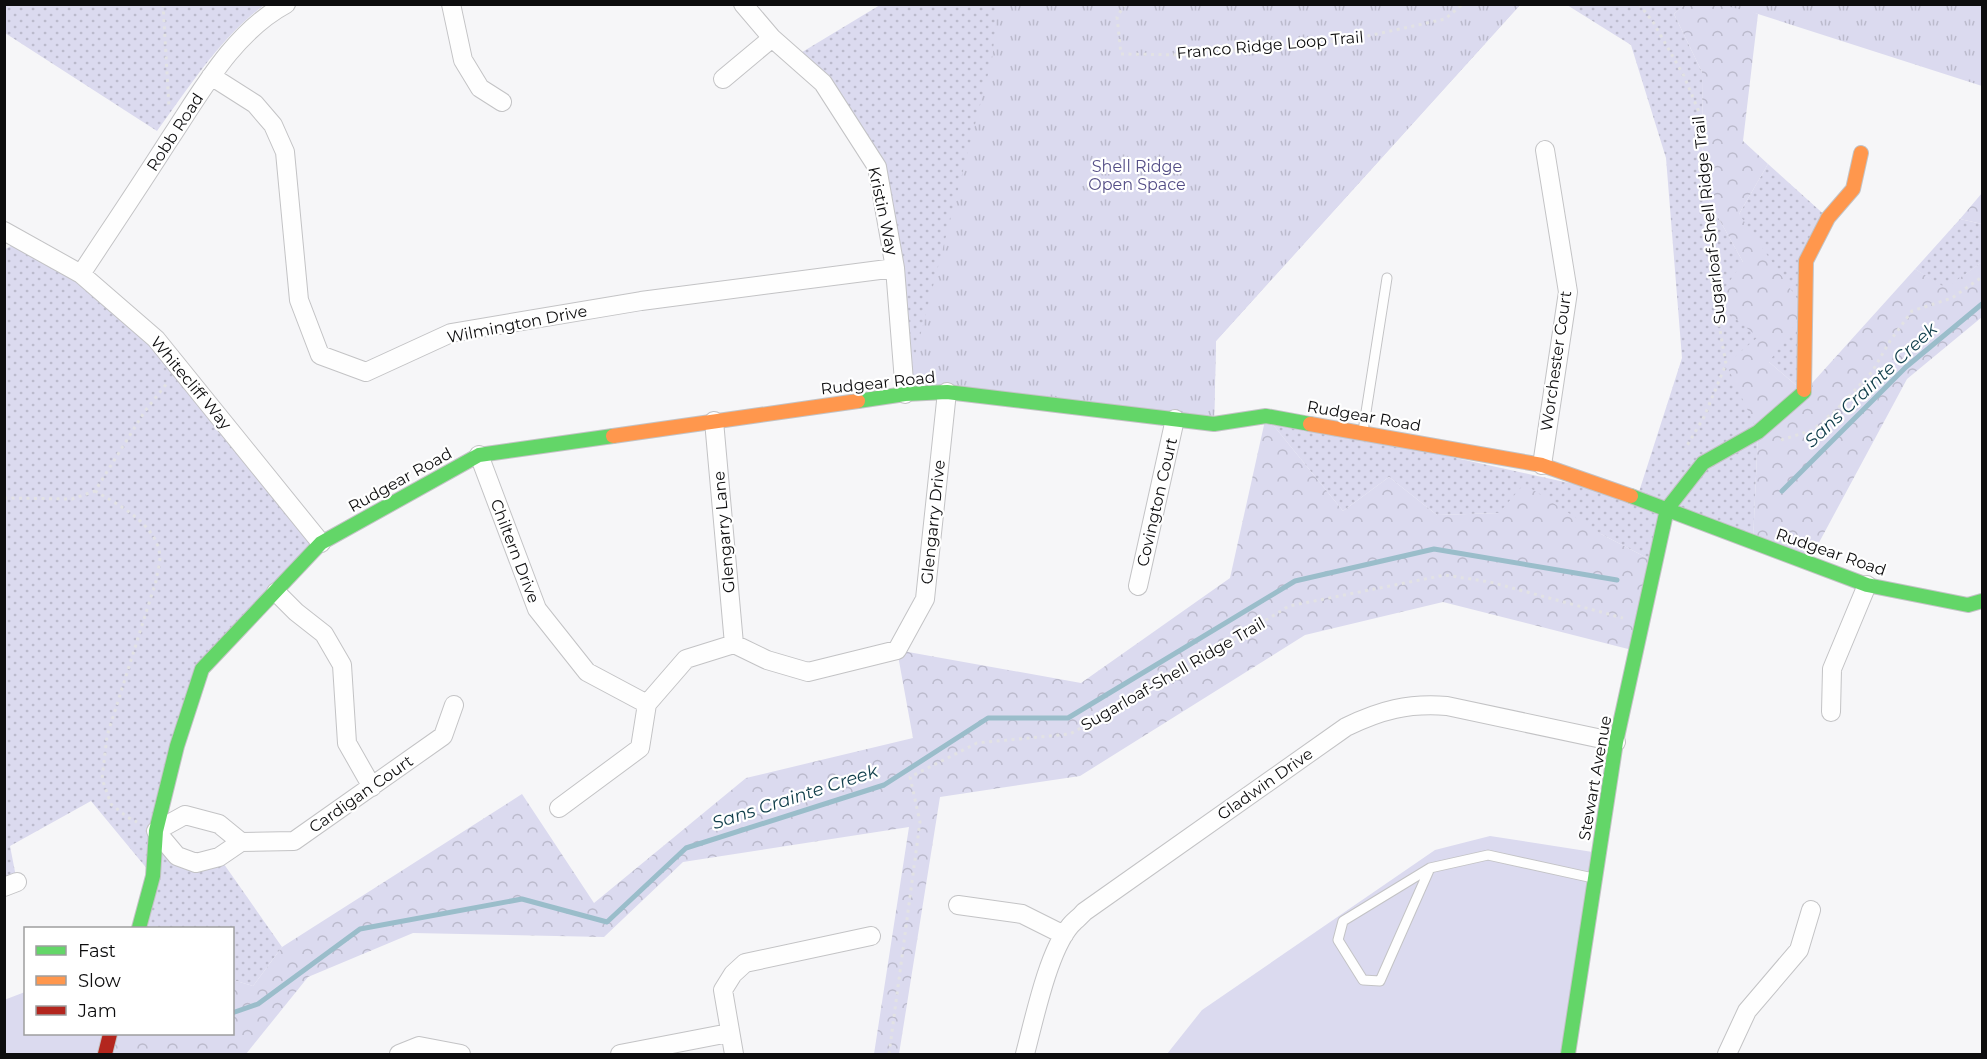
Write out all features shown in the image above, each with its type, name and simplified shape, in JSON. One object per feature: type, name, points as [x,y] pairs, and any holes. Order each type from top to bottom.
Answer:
[{"type":"street","name":"Robb Road","points":[[81,274],[212,76],[243,37],[286,4]]},
{"type":"street","points":[[451,4],[463,60],[480,88],[502,102]]},
{"type":"street","name":"Kristin Way","points":[[742,4],[772,38],[823,83],[877,167],[896,268],[905,394]]},
{"type":"street","points":[[723,79],[772,38]]},
{"type":"street","name":"Wilmington Drive","points":[[212,76],[255,104],[273,124],[285,152],[299,300],[320,355],[366,372],[451,333],[641,301],[896,268]]},
{"type":"street","name":"Worchester Court","points":[[1542,465],[1568,292],[1545,150]]},
{"type":"street","points":[[1667,509],[1703,463],[1758,432],[1804,393],[1806,261],[1828,218],[1853,189],[1861,153]]},
{"type":"street","name":"Whitecliff Way","points":[[4,231],[81,274],[156,339],[321,543]]},
{"type":"street","name":"Rudgear Road","points":[[139,927],[153,876],[156,831],[177,746],[202,669],[321,543],[479,455],[905,394],[947,392],[1214,424],[1266,416],[1542,465],[1667,509],[1867,585],[1968,605],[1983,601]]},
{"type":"street","name":"Glengarry Drive","points":[[734,644],[767,660],[808,672],[897,650],[925,598],[947,392]]},
{"type":"street","name":"Covington Court","points":[[1138,586],[1176,419]]},
{"type":"street","name":"Glengarry Lane","points":[[714,421],[734,644]]},
{"type":"street","name":"Chiltern Drive","points":[[479,455],[537,609],[587,672],[647,704]]},
{"type":"street","name":"Stewart Avenue","points":[[1568,1054],[1616,742],[1667,509]]},
{"type":"street","points":[[1831,711],[1832,669],[1867,585]]},
{"type":"street","points":[[276,591],[296,612],[324,634],[342,664],[347,743],[372,787]]},
{"type":"street","points":[[560,808],[640,748],[647,704],[686,659],[734,644]]},
{"type":"street","name":"Gladwin Drive","points":[[1025,1054],[1046,977],[1064,935],[1071,925],[1084,912],[1346,727],[1368,717],[1407,706],[1426,704],[1447,706],[1616,742]]},
{"type":"street","name":"Cardigan Court","points":[[156,831],[177,856],[196,862],[219,856],[241,842],[294,841],[443,736],[454,705]]},
{"type":"street","points":[[156,831],[185,815],[219,824],[241,842]]},
{"type":"street","points":[[958,905],[1022,914],[1064,935]]},
{"type":"street","points":[[1727,1054],[1747,1011],[1799,950],[1810,910]]},
{"type":"street","points":[[734,1054],[723,990],[734,974],[746,963],[871,936]]},
{"type":"street","points":[[620,1054],[729,1034]]},
{"type":"street","points":[[105,1054],[110,1035]]},
{"type":"street","points":[[399,1054],[419,1046],[461,1054]]},
{"type":"lane","points":[[1363,433],[1388,278]]},
{"type":"lane","points":[[1430,868],[1380,981],[1363,980],[1338,940],[1343,921],[1430,868],[1488,855],[1595,879]]},
{"type":"path","points":[[163,4],[168,102],[177,129]]},
{"type":"path","name":"Franco Ridge Loop Trail","points":[[1125,4],[1117,17],[1122,54],[1191,55],[1350,40],[1445,19],[1463,4]]},
{"type":"path","name":"Sugarloaf-Shell Ridge Trail","points":[[1639,4],[1653,22],[1684,76],[1702,119],[1703,190],[1711,241],[1715,302],[1726,364],[1704,417],[1681,457]]},
{"type":"path","points":[[1758,432],[1783,441],[1813,430],[1838,408],[1872,372],[1890,341],[1912,311],[1952,298],[1983,278]]},
{"type":"path","points":[[4,498],[72,499],[95,491],[145,411],[180,368]]},
{"type":"path","points":[[95,491],[127,510],[151,531],[160,556],[156,581],[107,736],[102,779],[111,804],[127,817],[156,831]]},
{"type":"path","name":"Sugarloaf-Shell Ridge Trail","points":[[889,1054],[921,822],[910,777],[977,743],[1070,734],[1173,677],[1289,606],[1445,575],[1490,582],[1642,623]]},
{"type":"green space","points":[[1732,4],[1758,14],[1743,141],[1768,164],[1739,214],[1805,310],[1769,362],[1804,392],[1915,269],[1946,288],[1982,262],[1982,317],[1907,379],[1808,563],[1753,542],[1758,432],[1726,364],[1758,337],[1715,302],[1743,262],[1703,190],[1702,72],[1674,14],[1684,5]]},
{"type":"green space","points":[[4,5],[264,5],[233,32],[157,131],[5,33]]},
{"type":"green space","name":"Shell Ridge Open Space","points":[[880,5],[1520,5],[1216,341],[1214,424],[905,394],[877,167],[794,57]]},
{"type":"green space","name":"Shell Ridge Open Space","points":[[998,5],[1520,5],[1216,341],[1214,424],[905,394],[992,59]]},
{"type":"green space","points":[[1567,5],[1684,5],[1674,14],[1702,72],[1703,190],[1743,262],[1758,337],[1758,432],[1753,542],[1667,509],[1655,562],[1601,534],[1499,513],[1437,515],[1389,477],[1343,511],[1266,416],[1637,498],[1682,358],[1666,158],[1631,45]]},
{"type":"green space","points":[[1723,5],[1982,5],[1982,86],[1758,14]]},
{"type":"green space","points":[[1768,164],[1828,218],[1806,261],[1804,392],[1769,362],[1739,214]]},
{"type":"green space","points":[[1982,193],[1982,224],[1960,219]]},
{"type":"green space","points":[[1960,219],[1982,224],[1982,262],[1946,289],[1915,269]]},
{"type":"green space","points":[[21,240],[156,339],[321,543],[202,669],[156,831],[177,856],[219,857],[282,947],[253,986],[234,980],[234,927],[139,927],[153,876],[91,801],[10,846],[17,882],[5,887],[4,250]]},
{"type":"green space","points":[[1266,416],[1343,511],[1389,477],[1437,515],[1499,513],[1524,484],[1601,534],[1655,562],[1636,651],[1443,602],[1305,635],[1080,776],[940,797],[899,1054],[874,1054],[909,827],[683,862],[604,937],[413,933],[308,977],[246,1054],[105,1054],[110,1035],[234,1035],[234,980],[253,986],[282,947],[522,794],[594,903],[746,778],[913,738],[897,650],[1081,683],[1230,578]]},
{"type":"green space","points":[[1490,836],[1599,853],[1568,1054],[1167,1054],[1202,1010],[1435,850]]},
{"type":"green space","points":[[24,992],[24,1035],[110,1035],[105,1054],[5,1054],[4,1000]]},
{"type":"waterway","name":"Sans Crainte Creek","points":[[1782,491],[1906,367],[1982,304]]},
{"type":"waterway","name":"Sans Crainte Creek","points":[[234,1012],[258,1004],[360,929],[522,899],[607,922],[686,848],[884,785],[988,718],[1068,718],[1295,581],[1434,549],[1617,580]]},
{"type":"traffic: fast","points":[[1568,1054],[1616,742],[1667,509],[1703,463],[1758,432],[1804,390]]},
{"type":"traffic: fast","points":[[858,401],[905,394],[947,392],[1214,424],[1266,416],[1310,424]]},
{"type":"traffic: fast","points":[[139,927],[153,876],[156,831],[177,746],[202,669],[321,543],[479,455],[613,436]]},
{"type":"traffic: fast","points":[[1631,496],[1867,585],[1968,605],[1982,601]]},
{"type":"traffic: slow","points":[[1804,390],[1806,261],[1828,218],[1853,189],[1861,153]]},
{"type":"traffic: slow","points":[[613,436],[858,401]]},
{"type":"traffic: slow","points":[[1310,424],[1542,465],[1631,496]]},
{"type":"traffic: jam","points":[[105,1054],[110,1035]]}]
